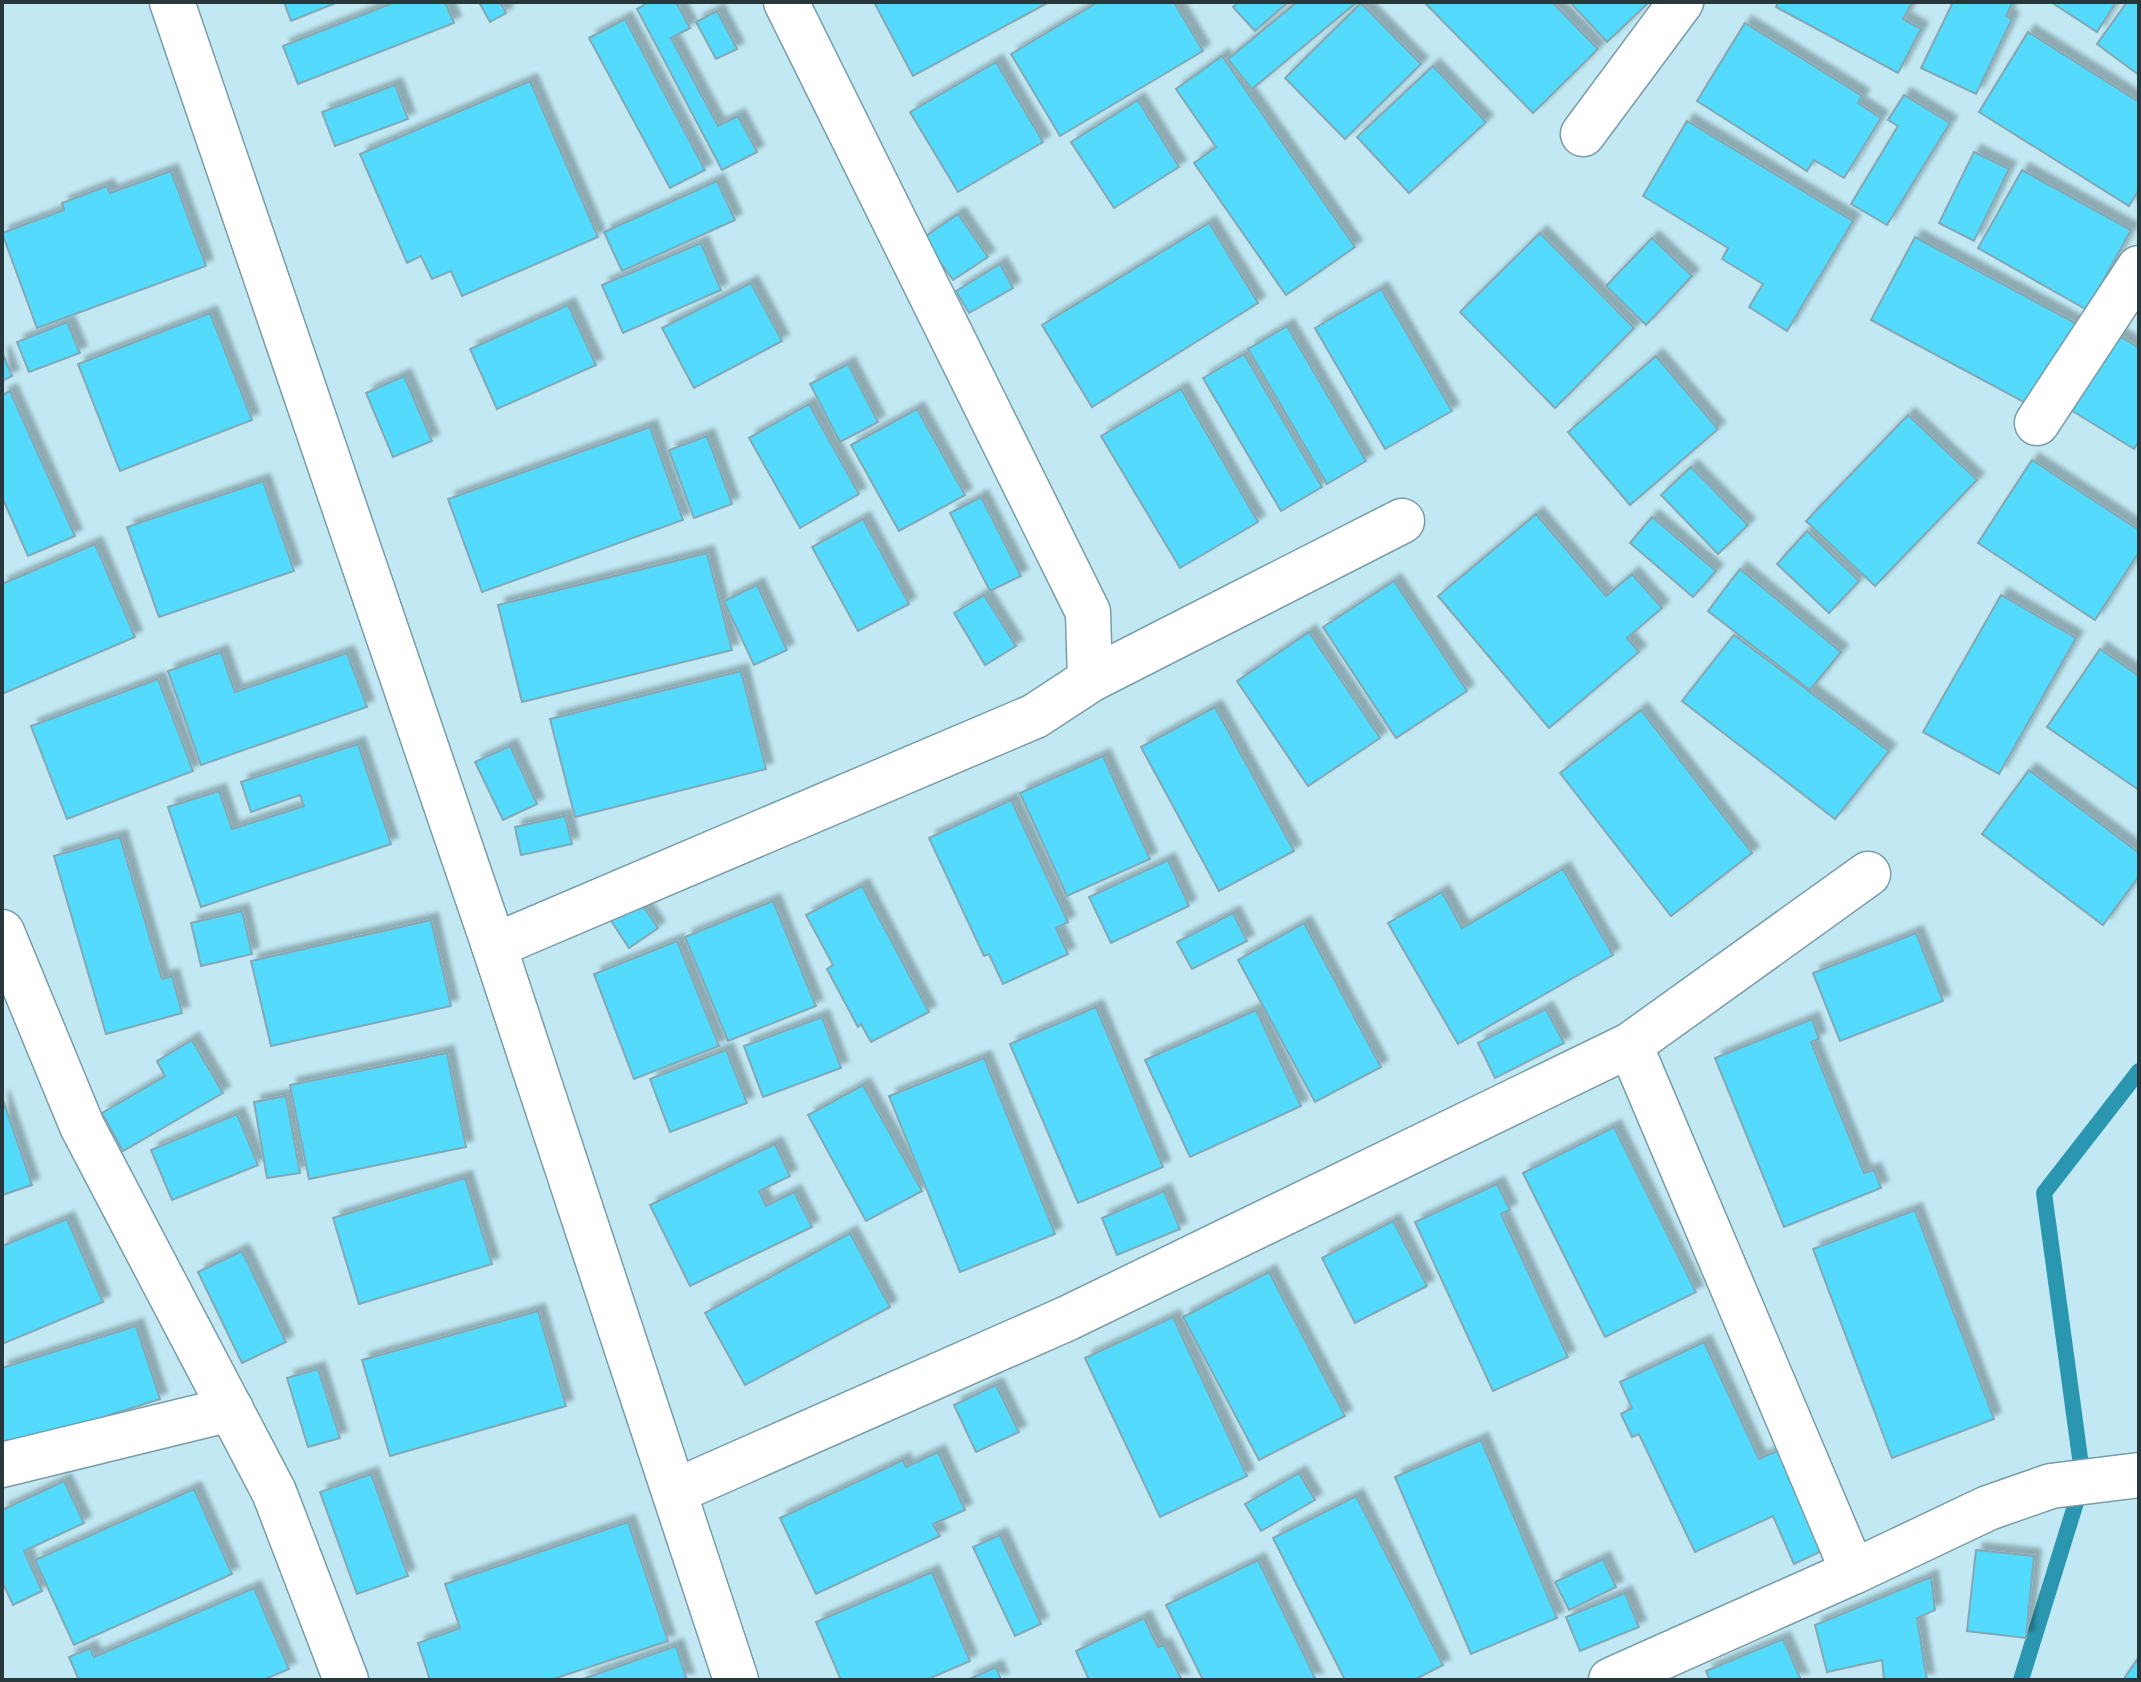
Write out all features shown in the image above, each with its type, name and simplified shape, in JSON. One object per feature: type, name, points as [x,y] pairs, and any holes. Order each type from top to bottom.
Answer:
[{"type":"street","points":[[172,2],[494,946],[736,1680]]},
{"type":"street","points":[[786,2],[1088,612],[1090,680]]},
{"type":"street","points":[[1583,134],[1681,2]]},
{"type":"street","points":[[2037,423],[2139,268]]},
{"type":"street","points":[[494,946],[1035,716],[1090,680],[1402,521]]},
{"type":"street","points":[[676,1491],[1068,1318],[1630,1045],[1868,874]]},
{"type":"street","points":[[2,932],[82,1126],[274,1492],[346,1680]]},
{"type":"street","points":[[1630,1045],[1853,1572]]},
{"type":"street","points":[[2,1465],[231,1409]]},
{"type":"street","points":[[1611,1680],[1988,1508],[2051,1486],[2139,1475]]},
{"type":"building","points":[[284,2],[338,2],[291,21]]},
{"type":"building","points":[[395,2],[445,2],[454,23],[298,84],[283,46]]},
{"type":"building","points":[[479,2],[500,2],[506,13],[490,22]]},
{"type":"building","points":[[649,2],[676,2],[690,28],[671,38],[718,126],[738,116],[757,152],[722,170],[637,9]]},
{"type":"building","points":[[874,2],[1049,2],[913,76]]},
{"type":"building","points":[[1098,2],[1174,2],[1203,51],[1060,136],[1011,54]]},
{"type":"building","points":[[1238,2],[1288,2],[1255,31],[1233,7]]},
{"type":"building","points":[[1297,2],[1357,2],[1252,89],[1228,59]]},
{"type":"building","points":[[1424,2],[1552,2],[1598,49],[1533,113]]},
{"type":"building","points":[[1570,2],[1649,2],[1607,42]]},
{"type":"building","points":[[1778,2],[1912,2],[1903,19],[1921,29],[1898,73],[1776,7]]},
{"type":"building","points":[[1953,2],[2013,2],[2006,16],[2012,19],[1976,94],[1921,68]]},
{"type":"building","points":[[2051,2],[2116,2],[2097,32]]},
{"type":"building","points":[[2127,2],[2139,2],[2139,75],[2097,44]]},
{"type":"building","points":[[1361,3],[1421,64],[1345,139],[1285,78]]},
{"type":"building","points":[[717,11],[737,49],[716,59],[696,22]]},
{"type":"building","points":[[625,19],[705,170],[670,188],[589,38]]},
{"type":"building","points":[[1745,23],[1862,96],[1858,103],[1881,118],[1844,178],[1814,160],[1807,171],[1697,101]]},
{"type":"building","points":[[2028,32],[2139,102],[2139,189],[2129,206],[1979,112]]},
{"type":"building","points":[[1222,56],[1355,247],[1286,295],[1194,163],[1216,147],[1176,89]]},
{"type":"building","points":[[996,62],[1043,142],[958,192],[910,112]]},
{"type":"building","points":[[1433,66],[1486,122],[1409,193],[1357,137]]},
{"type":"building","points":[[530,81],[598,237],[462,296],[451,271],[432,279],[421,256],[407,263],[360,154]]},
{"type":"building","points":[[395,85],[408,119],[335,146],[322,112]]},
{"type":"building","points":[[1904,95],[1950,123],[1887,225],[1851,204],[1898,126],[1888,120]]},
{"type":"building","points":[[1138,100],[1179,167],[1114,208],[1071,142]]},
{"type":"building","points":[[1687,121],[1853,221],[1787,331],[1749,307],[1763,284],[1722,259],[1728,248],[1643,196]]},
{"type":"building","points":[[1974,152],[2009,169],[1974,241],[1939,223]]},
{"type":"building","points":[[2022,170],[2131,230],[2087,310],[1978,248]]},
{"type":"building","points":[[171,171],[206,266],[37,328],[2,233],[64,210],[62,203],[107,186],[110,193]]},
{"type":"building","points":[[717,181],[735,220],[622,271],[604,232]]},
{"type":"building","points":[[958,214],[988,257],[953,280],[923,238]]},
{"type":"building","points":[[1209,223],[1258,303],[1092,407],[1042,325]]},
{"type":"building","points":[[1540,233],[1634,328],[1555,408],[1460,312]]},
{"type":"building","points":[[1915,237],[2077,324],[2033,407],[1871,320]]},
{"type":"building","points":[[1652,238],[1692,276],[1646,325],[1606,286]]},
{"type":"building","points":[[701,243],[721,290],[623,333],[602,285]]},
{"type":"building","points":[[1000,264],[1013,288],[969,313],[956,291]]},
{"type":"building","points":[[751,283],[782,341],[694,388],[662,328]]},
{"type":"building","points":[[1381,289],[1452,411],[1385,449],[1315,328]]},
{"type":"building","points":[[568,305],[596,365],[497,409],[470,349]]},
{"type":"building","points":[[210,313],[252,420],[120,471],[78,364]]},
{"type":"building","points":[[67,322],[80,353],[29,372],[17,342]]},
{"type":"building","points":[[1287,326],[1366,461],[1327,484],[1248,349]]},
{"type":"building","points":[[2116,334],[2139,348],[2139,441],[2134,449],[2071,410]]},
{"type":"building","points":[[2,352],[12,376],[2,381]]},
{"type":"building","points":[[1244,354],[1322,487],[1281,511],[1203,378]]},
{"type":"building","points":[[1656,356],[1718,429],[1630,505],[1568,432]]},
{"type":"building","points":[[848,364],[878,422],[840,442],[810,384]]},
{"type":"building","points":[[404,376],[432,441],[393,457],[366,393]]},
{"type":"building","points":[[1181,389],[1258,522],[1180,568],[1101,436]]},
{"type":"building","points":[[10,391],[75,536],[28,556],[2,497],[2,395]]},
{"type":"building","points":[[809,404],[859,494],[800,528],[749,438]]},
{"type":"building","points":[[917,409],[965,495],[899,531],[851,445]]},
{"type":"building","points":[[1908,415],[1977,480],[1875,586],[1806,521]]},
{"type":"building","points":[[650,427],[683,520],[482,592],[448,499]]},
{"type":"building","points":[[707,436],[732,504],[694,518],[669,450]]},
{"type":"building","points":[[2032,460],[2139,530],[2139,552],[2095,620],[1978,543]]},
{"type":"building","points":[[1691,467],[1748,525],[1718,554],[1661,495]]},
{"type":"building","points":[[263,481],[294,571],[159,617],[127,527]]},
{"type":"building","points":[[981,497],[1021,576],[990,591],[950,513]]},
{"type":"building","points":[[1536,514],[1606,596],[1632,574],[1662,608],[1627,638],[1639,652],[1549,728],[1438,596]]},
{"type":"building","points":[[1652,517],[1716,571],[1693,597],[1630,543]]},
{"type":"building","points":[[863,519],[909,604],[858,631],[812,547]]},
{"type":"building","points":[[1807,531],[1859,581],[1829,613],[1777,564]]},
{"type":"building","points":[[95,544],[135,637],[2,694],[2,584]]},
{"type":"building","points":[[707,553],[732,650],[522,702],[498,605]]},
{"type":"building","points":[[1740,569],[1841,652],[1810,690],[1708,611]]},
{"type":"building","points":[[1394,581],[1467,691],[1396,738],[1323,627]]},
{"type":"building","points":[[757,585],[787,650],[754,665],[724,601]]},
{"type":"building","points":[[984,595],[1016,646],[985,665],[954,613]]},
{"type":"building","points":[[2001,595],[2076,638],[1999,774],[1923,732]]},
{"type":"building","points":[[1309,632],[1380,738],[1308,786],[1237,681]]},
{"type":"building","points":[[1734,635],[1889,751],[1835,819],[1682,701]]},
{"type":"building","points":[[2100,649],[2139,676],[2139,790],[2047,727]]},
{"type":"building","points":[[221,652],[235,692],[347,653],[367,707],[201,765],[168,671]]},
{"type":"building","points":[[741,671],[766,769],[575,817],[550,719]]},
{"type":"building","points":[[158,679],[193,771],[67,819],[31,726]]},
{"type":"building","points":[[1215,707],[1294,851],[1219,891],[1141,747]]},
{"type":"building","points":[[1641,710],[1752,853],[1671,916],[1560,773]]},
{"type":"building","points":[[358,744],[391,844],[201,907],[168,807],[219,791],[232,829],[304,806],[300,795],[251,812],[241,782]]},
{"type":"building","points":[[510,746],[537,804],[503,820],[475,762]]},
{"type":"building","points":[[1103,756],[1150,859],[1067,896],[1020,793]]},
{"type":"building","points":[[2029,770],[2139,853],[2139,876],[2103,925],[1982,834]]},
{"type":"building","points":[[1011,800],[1068,922],[1056,928],[1068,954],[1003,984],[989,954],[984,956],[929,838]]},
{"type":"building","points":[[565,816],[572,844],[521,855],[515,827]]},
{"type":"building","points":[[120,837],[162,979],[172,976],[182,1013],[106,1034],[54,856]]},
{"type":"building","points":[[1168,860],[1189,906],[1111,943],[1089,897]]},
{"type":"building","points":[[1563,869],[1613,955],[1458,1044],[1388,923],[1442,892],[1462,928]]},
{"type":"building","points":[[862,886],[929,1012],[871,1042],[861,1024],[858,1027],[827,969],[833,965],[806,915]]},
{"type":"building","points":[[639,900],[658,928],[629,948],[610,919]]},
{"type":"building","points":[[773,901],[816,1006],[728,1041],[685,937]]},
{"type":"building","points":[[242,911],[252,954],[201,966],[191,923]]},
{"type":"building","points":[[1233,913],[1247,941],[1192,969],[1177,942]]},
{"type":"building","points":[[431,920],[451,1006],[271,1046],[251,961]]},
{"type":"building","points":[[1304,923],[1381,1067],[1315,1102],[1238,960]]},
{"type":"building","points":[[1916,933],[1943,1001],[1840,1041],[1813,973]]},
{"type":"building","points":[[677,941],[719,1046],[634,1079],[594,974]]},
{"type":"building","points":[[1096,1007],[1163,1167],[1078,1203],[1010,1044]]},
{"type":"building","points":[[1546,1009],[1564,1043],[1495,1078],[1478,1043]]},
{"type":"building","points":[[1256,1010],[1301,1106],[1190,1157],[1145,1060]]},
{"type":"building","points":[[822,1017],[841,1068],[763,1097],[744,1046]]},
{"type":"building","points":[[1812,1019],[1819,1039],[1811,1042],[1864,1173],[1874,1170],[1881,1188],[1784,1227],[1715,1058]]},
{"type":"building","points":[[192,1040],[223,1093],[123,1151],[102,1113],[165,1076],[157,1061]]},
{"type":"building","points":[[726,1050],[747,1103],[670,1132],[650,1079]]},
{"type":"building","points":[[447,1053],[466,1147],[309,1179],[290,1085]]},
{"type":"building","points":[[984,1058],[1055,1234],[960,1272],[889,1096]]},
{"type":"building","points":[[863,1085],[922,1191],[866,1221],[808,1115]]},
{"type":"building","points":[[286,1096],[300,1173],[267,1178],[254,1102]]},
{"type":"building","points":[[2,1097],[32,1185],[2,1195]]},
{"type":"building","points":[[237,1114],[258,1165],[172,1200],[151,1150]]},
{"type":"building","points":[[1614,1127],[1696,1292],[1605,1337],[1523,1173]]},
{"type":"building","points":[[775,1144],[790,1176],[759,1191],[766,1206],[794,1192],[812,1227],[690,1286],[650,1205]]},
{"type":"building","points":[[465,1178],[492,1264],[359,1304],[333,1218]]},
{"type":"building","points":[[1497,1184],[1510,1210],[1501,1214],[1568,1357],[1493,1391],[1415,1222]]},
{"type":"building","points":[[1164,1191],[1180,1229],[1117,1255],[1102,1218]]},
{"type":"building","points":[[1915,1210],[1994,1419],[1892,1458],[1813,1249]]},
{"type":"building","points":[[67,1219],[103,1302],[2,1344],[2,1246]]},
{"type":"building","points":[[1393,1221],[1427,1286],[1355,1323],[1322,1258]]},
{"type":"building","points":[[850,1233],[890,1307],[745,1385],[705,1313]]},
{"type":"building","points":[[242,1251],[286,1342],[242,1363],[198,1272]]},
{"type":"building","points":[[1269,1272],[1345,1416],[1259,1460],[1183,1317]]},
{"type":"building","points":[[538,1311],[566,1406],[390,1456],[362,1360]]},
{"type":"building","points":[[1173,1317],[1247,1476],[1160,1517],[1085,1358]]},
{"type":"building","points":[[136,1326],[160,1399],[2,1449],[2,1368]]},
{"type":"building","points":[[1704,1342],[1759,1459],[1784,1448],[1830,1547],[1794,1564],[1773,1516],[1695,1552],[1639,1434],[1632,1437],[1621,1414],[1632,1408],[1620,1382]]},
{"type":"building","points":[[318,1369],[340,1438],[308,1447],[287,1378]]},
{"type":"building","points":[[996,1385],[1019,1432],[976,1452],[954,1405]]},
{"type":"building","points":[[1481,1440],[1557,1618],[1471,1654],[1395,1477]]},
{"type":"building","points":[[938,1452],[965,1510],[933,1524],[940,1536],[816,1594],[780,1518],[903,1460],[906,1467]]},
{"type":"building","points":[[1299,1473],[1315,1500],[1261,1531],[1245,1504]]},
{"type":"building","points":[[371,1474],[408,1576],[357,1594],[320,1492]]},
{"type":"building","points":[[64,1481],[84,1523],[24,1551],[42,1591],[13,1605],[2,1581],[2,1510]]},
{"type":"building","points":[[194,1489],[232,1574],[74,1645],[35,1560]]},
{"type":"building","points":[[1356,1496],[1443,1665],[1414,1680],[1345,1680],[1273,1538]]},
{"type":"building","points":[[628,1522],[668,1641],[550,1680],[430,1680],[418,1643],[460,1628],[445,1584]]},
{"type":"building","points":[[1000,1535],[1041,1624],[1015,1636],[973,1547]]},
{"type":"building","points":[[1976,1550],[2034,1556],[2026,1638],[1967,1631]]},
{"type":"building","points":[[1603,1559],[1616,1587],[1569,1610],[1555,1582]]},
{"type":"building","points":[[1258,1560],[1316,1680],[1203,1680],[1166,1605]]},
{"type":"building","points":[[932,1572],[970,1661],[926,1680],[841,1680],[816,1622]]},
{"type":"building","points":[[1931,1577],[1935,1610],[1917,1618],[1927,1680],[1884,1680],[1882,1660],[1827,1672],[1815,1625]]},
{"type":"building","points":[[254,1588],[289,1669],[263,1680],[79,1680],[69,1657],[90,1648],[94,1657]]},
{"type":"building","points":[[1625,1593],[1639,1627],[1580,1651],[1566,1617]]},
{"type":"building","points":[[1144,1618],[1158,1647],[1164,1645],[1182,1680],[1089,1680],[1076,1651]]},
{"type":"building","points":[[1783,1639],[1801,1680],[1710,1680],[1706,1671]]},
{"type":"building","points":[[676,1646],[687,1680],[580,1680]]},
{"type":"building","points":[[2139,1657],[2139,1680],[2123,1680]]},
{"type":"building","points":[[996,1667],[1001,1680],[967,1680]]},
{"type":"waterway","points":[[2021,1680],[2083,1480],[2044,1193],[2139,1071]]}]
